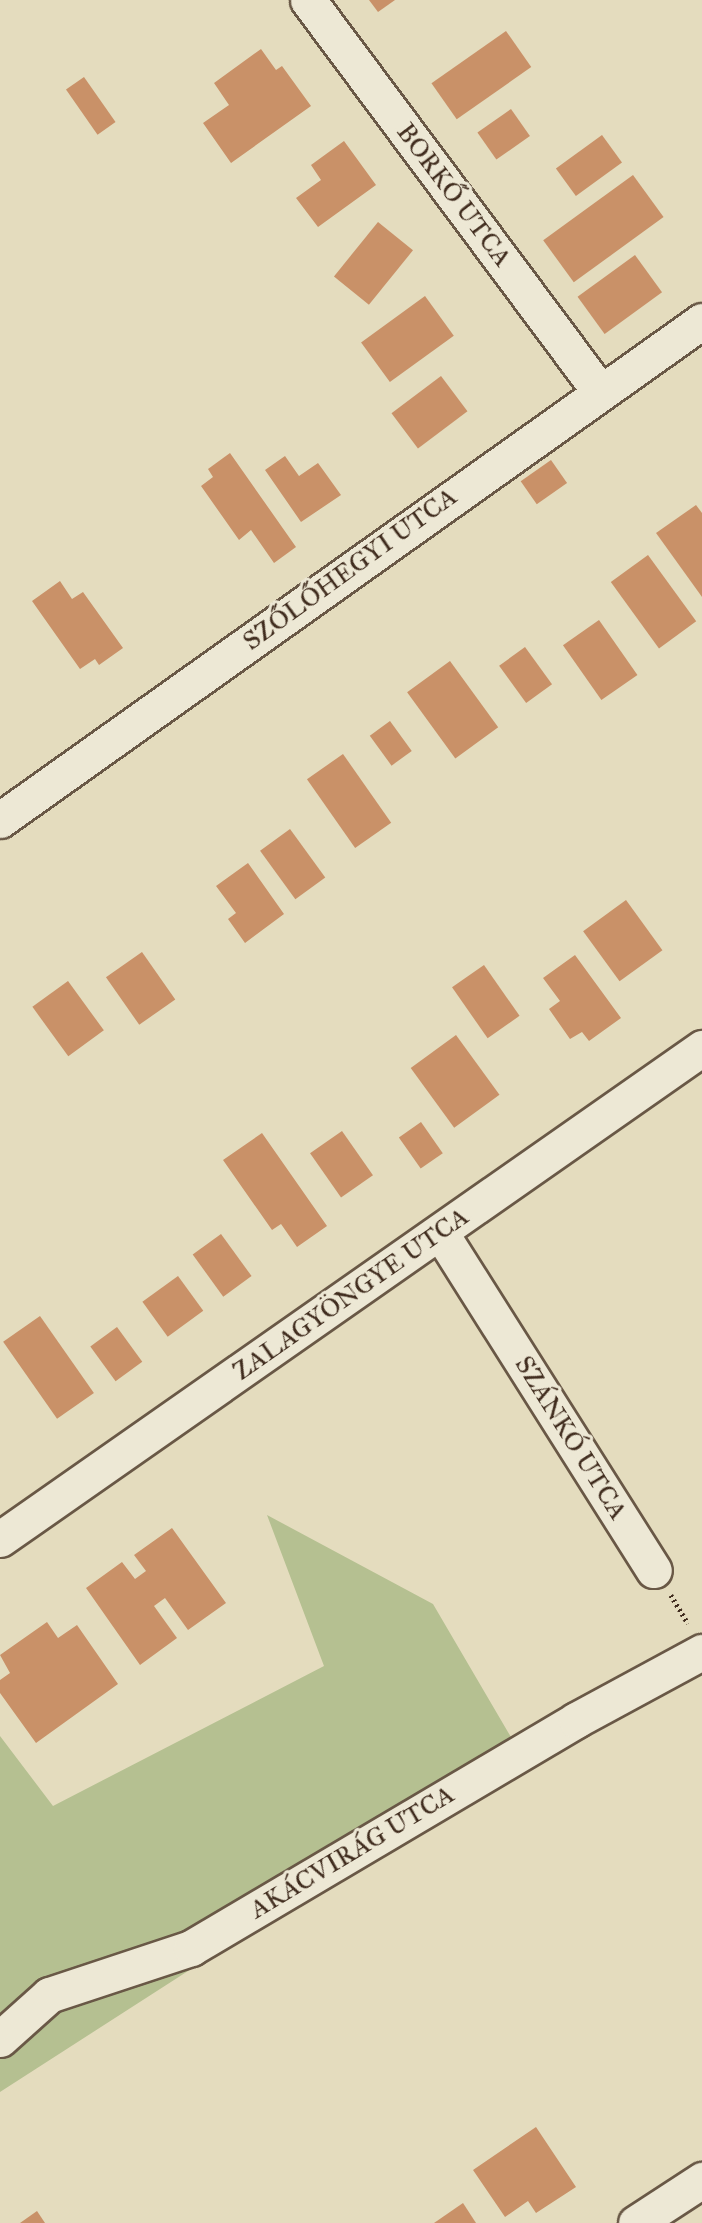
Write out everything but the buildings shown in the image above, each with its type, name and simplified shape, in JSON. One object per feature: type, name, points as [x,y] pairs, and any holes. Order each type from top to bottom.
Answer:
[{"type":"street","name":"BORKŐ UTCA","points":[[308,0],[600,390]]},
{"type":"street","name":"SZŐLŐHEGYI UTCA","points":[[0,820],[600,390],[702,321]]},
{"type":"street","name":"ZALAGYÖNGYE UTCA","points":[[0,1539],[702,1048]]},
{"type":"street","name":"SZÁNKÓ UTCA","points":[[440,1231],[654,1570]]},
{"type":"street","name":"AKÁCVIRÁG UTCA","points":[[0,2039],[49,1995],[191,1948],[564,1727],[699,1643]]},
{"type":"street","points":[[636,2223],[702,2180]]},
{"type":"path","points":[[654,1570],[699,1643]]},
{"type":"green space","points":[[267,1515],[433,1604],[522,1756],[0,2092],[0,1736],[53,1806],[324,1666]]}]
